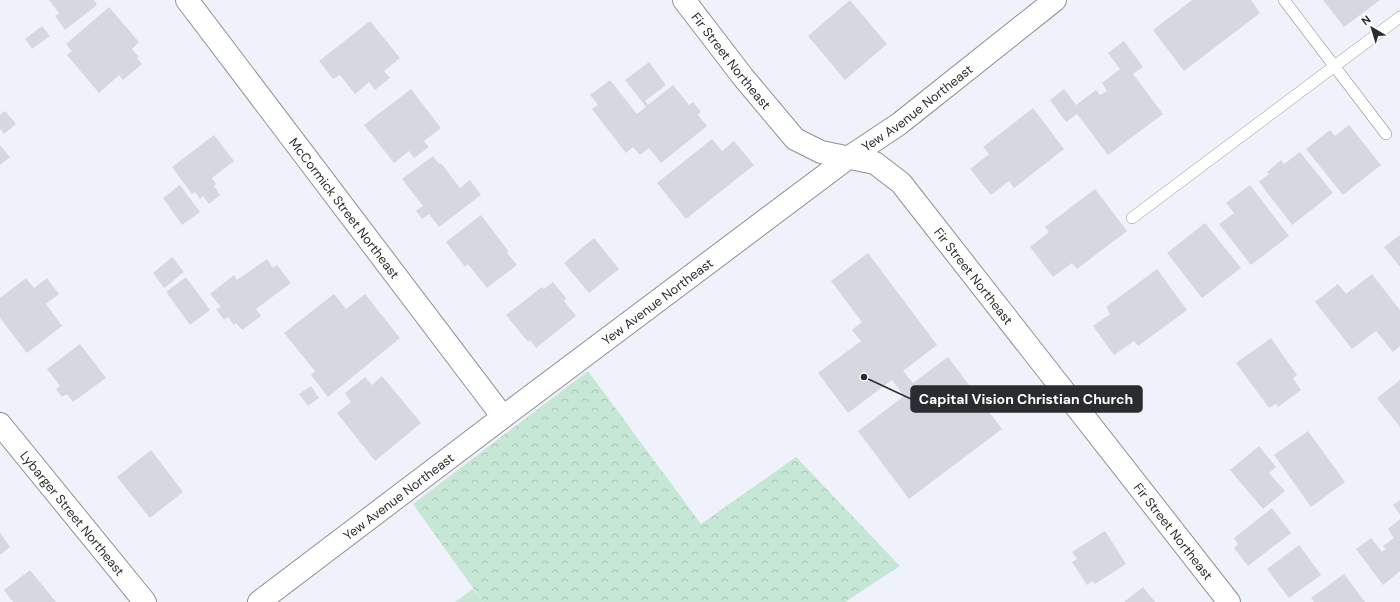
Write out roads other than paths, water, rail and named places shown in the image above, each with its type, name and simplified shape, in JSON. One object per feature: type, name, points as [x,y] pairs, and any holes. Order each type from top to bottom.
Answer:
[{"type":"street","name":"McCormick Street Northeast","points":[[187,0],[503,417]]},
{"type":"street","name":"Fir Street Northeast","points":[[684,0],[743,77],[795,139],[821,152],[875,163],[901,183],[1228,602]]},
{"type":"street","name":"Yew Avenue Northeast","points":[[259,602],[848,158],[898,124],[1055,0]]},
{"type":"street","name":"Lybarger Street Northeast","points":[[0,424],[145,602]]},
{"type":"lane","points":[[1284,0],[1386,134]]},
{"type":"lane","points":[[1132,218],[1400,17]]},
{"type":"place","name":"Capital Vision Christian Church","points":[[864,377]]}]
